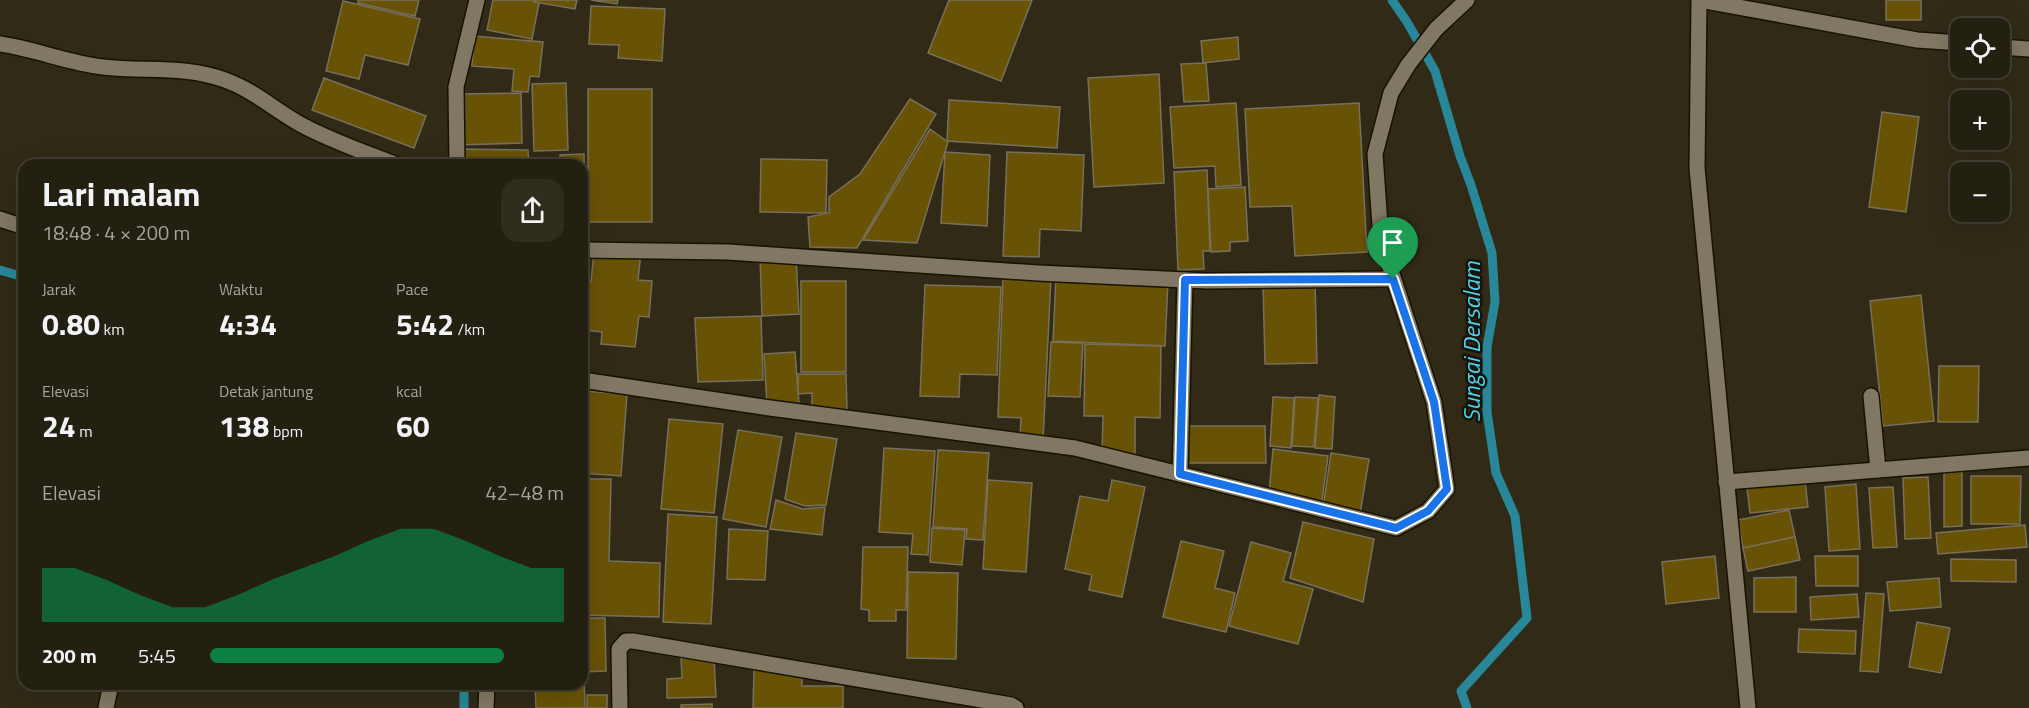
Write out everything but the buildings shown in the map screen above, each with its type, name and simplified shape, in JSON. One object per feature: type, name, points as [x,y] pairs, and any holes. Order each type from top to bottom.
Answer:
[{"type":"street","points":[[457,159],[456,87],[477,0]]},
{"type":"street","points":[[588,381],[770,408],[1075,448],[1396,528],[1428,511],[1447,489],[1434,402],[1381,240],[1375,154],[1391,93],[1408,65],[1436,28],[1467,0]]},
{"type":"street","points":[[1748,708],[1697,168],[1699,0],[1917,40],[1950,42]]},
{"type":"street","points":[[0,44],[70,62],[105,67],[170,69],[226,80],[263,100],[297,123],[325,137],[382,159]]},
{"type":"street","points":[[2010,48],[2029,49]]},
{"type":"street","points":[[0,219],[18,225]]},
{"type":"street","points":[[588,250],[728,252],[1038,273],[1185,280],[1393,279]]},
{"type":"street","points":[[1180,474],[1185,280]]},
{"type":"street","points":[[1871,396],[1878,470]]},
{"type":"street","points":[[1726,482],[2029,458]]},
{"type":"street","points":[[620,708],[620,649],[626,641],[633,641],[999,703],[1016,708]]},
{"type":"street","points":[[106,708],[110,690]]},
{"type":"street","points":[[486,708],[487,690]]},
{"type":"waterway","name":"Sungai Dersalam","points":[[1392,0],[1435,71],[1492,253],[1495,302],[1487,347],[1487,412],[1496,473],[1515,516],[1527,618],[1461,691],[1467,708]]},
{"type":"waterway","points":[[0,270],[18,275]]},
{"type":"waterway","points":[[464,690],[464,708]]},
{"type":"route","points":[[1393,279],[1434,402],[1447,489],[1428,511],[1396,528],[1180,474],[1185,280],[1393,279]]}]
